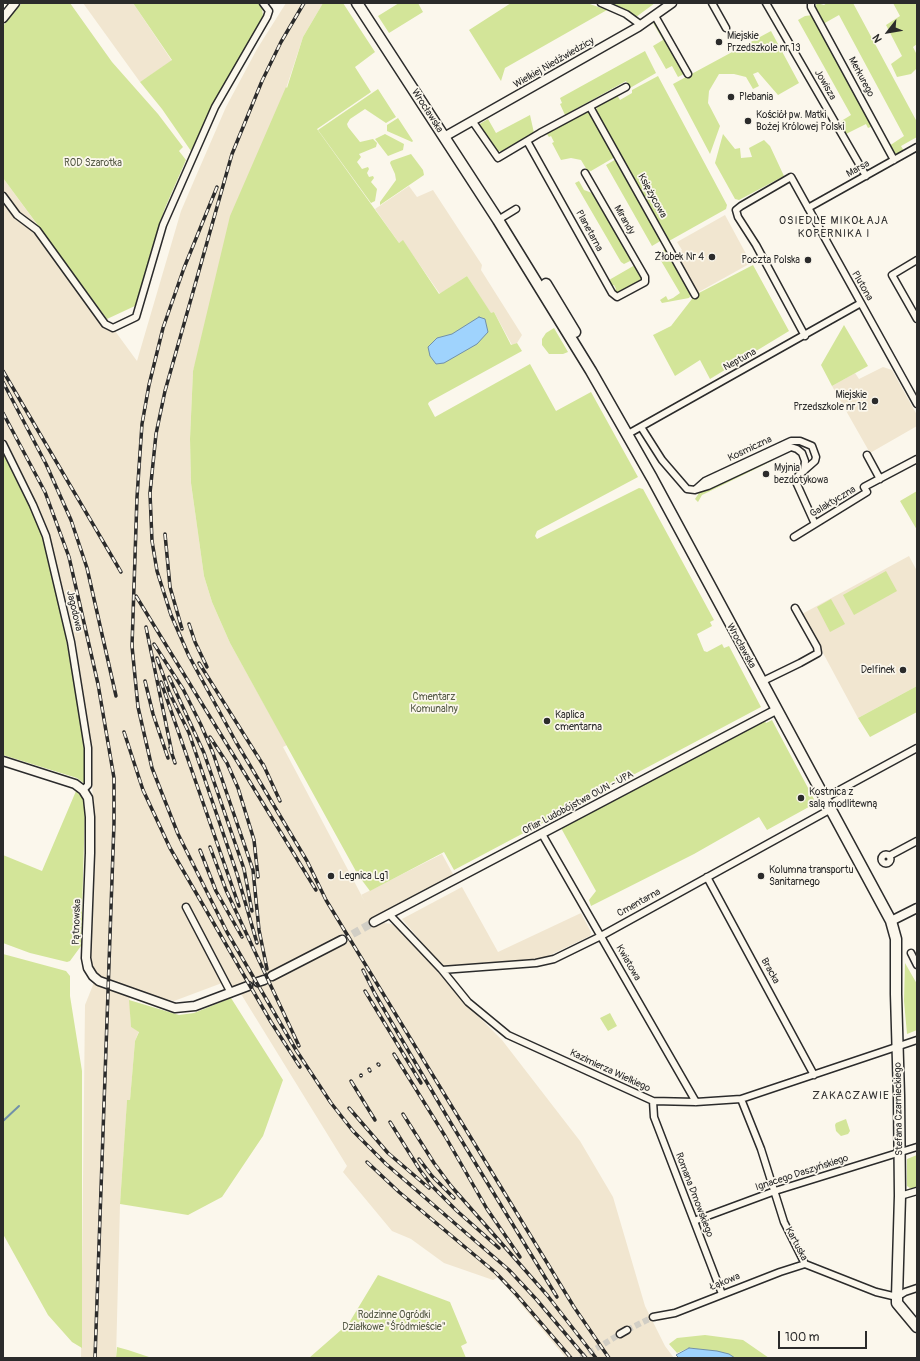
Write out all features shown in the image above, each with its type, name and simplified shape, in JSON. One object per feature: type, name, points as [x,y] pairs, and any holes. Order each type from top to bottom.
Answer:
[{"type":"main road","name":"Wrocławska","points":[[357,3],[498,220],[592,371],[628,434],[891,921]]},
{"type":"main road","name":"Stefana Czarnieckiego","points":[[891,921],[896,939],[900,1152],[897,1297]]},
{"type":"main road","points":[[897,1297],[897,1303],[917,1327]]},
{"type":"street","points":[[3,18],[15,3]]},
{"type":"street","points":[[3,196],[18,215],[37,230],[105,324],[113,328],[136,317],[163,225],[215,107],[267,17],[269,10],[263,3]]},
{"type":"street","points":[[601,3],[626,14],[641,25]]},
{"type":"street","name":"Wielkiej Niedźwiedzicy","points":[[444,137],[641,25],[672,3]]},
{"type":"street","points":[[712,3],[726,28]]},
{"type":"street","name":"Jowisza","points":[[766,3],[866,176]]},
{"type":"street","name":"Merkurego","points":[[810,3],[894,160]]},
{"type":"street","points":[[655,16],[688,74]]},
{"type":"street","points":[[472,122],[498,158],[626,87]]},
{"type":"street","name":"Księżycowa","points":[[590,106],[695,295]]},
{"type":"street","name":"Planetarna","points":[[527,141],[614,296],[623,294],[645,282],[646,277]]},
{"type":"street","name":"Marsa","points":[[808,208],[917,147]]},
{"type":"street","name":"Mirandy","points":[[586,173],[646,277]]},
{"type":"street","name":"Plutona","points":[[805,336],[756,245],[738,217],[736,210],[790,177],[917,404]]},
{"type":"street","points":[[498,220],[516,209]]},
{"type":"street","points":[[917,260],[892,275],[917,319]]},
{"type":"street","name":"Neptuna","points":[[628,434],[805,336],[861,303]]},
{"type":"street","points":[[641,426],[662,460],[680,483],[687,489],[695,490],[732,476],[791,448],[797,448],[802,453],[805,461],[804,471]]},
{"type":"street","name":"Kosmiczna","points":[[695,490],[705,481],[791,441],[808,443],[815,451],[815,462],[798,476],[796,482],[815,524]]},
{"type":"street","name":"Jagodowa","points":[[3,444],[33,505],[46,536],[71,642],[88,748],[88,785],[83,790]]},
{"type":"street","points":[[867,455],[880,479]]},
{"type":"street","name":"Galaktyczna","points":[[794,537],[867,492],[864,487],[917,459]]},
{"type":"street","points":[[761,682],[800,664],[816,654],[818,650],[795,608]]},
{"type":"street","name":"Ofiar Ludobójstwa OUN - UPA","points":[[389,914],[776,710]]},
{"type":"street","points":[[825,798],[917,748]]},
{"type":"street","points":[[3,761],[75,784],[83,790]]},
{"type":"street","name":"Pątnowska","points":[[83,790],[88,798],[90,817],[86,958],[88,968],[93,976],[99,981],[175,1008],[195,1006],[248,986]]},
{"type":"street","name":"Cmentarna","points":[[442,970],[548,962],[601,936],[831,809]]},
{"type":"street","name":"Kwiatowa","points":[[542,834],[696,1102]]},
{"type":"street","points":[[889,856],[917,841]]},
{"type":"street","name":"Bracka","points":[[707,877],[814,1075]]},
{"type":"street","points":[[186,907],[231,993]]},
{"type":"street","points":[[891,921],[917,908]]},
{"type":"street","points":[[374,922],[389,914]]},
{"type":"street","name":"Kazimierza Wielkiego","points":[[389,914],[442,970],[468,1002],[508,1035],[653,1101],[696,1102],[741,1099],[917,1040]]},
{"type":"street","points":[[272,976],[342,940]]},
{"type":"street","points":[[911,953],[917,965]]},
{"type":"street","name":"Kartuska","points":[[741,1099],[762,1149],[784,1222],[805,1264],[876,1292],[897,1297]]},
{"type":"street","name":"Romana Dmowskiego","points":[[653,1101],[654,1117],[722,1294]]},
{"type":"street","name":"Ignacego Daszyńskiego","points":[[694,1221],[775,1191],[917,1146]]},
{"type":"street","points":[[900,1196],[917,1191]]},
{"type":"street","name":"Łąkowa","points":[[653,1317],[675,1314],[722,1294],[805,1264]]},
{"type":"street","points":[[897,1297],[905,1292],[917,1288]]},
{"type":"street","points":[[620,1334],[627,1330]]},
{"type":"shaded area","points":[[83,3],[133,3],[172,61],[140,82]]},
{"type":"shaded area","points":[[286,3],[323,3],[303,37],[193,371],[190,439],[191,483],[204,576],[212,602],[230,643],[287,745],[283,747],[361,895],[442,854],[454,876],[372,918],[377,925],[384,923],[392,924],[406,935],[463,1001],[502,1040],[580,1141],[613,1197],[645,1306],[665,1346],[674,1358],[566,1358],[498,1277],[493,1280],[444,1263],[411,1239],[392,1231],[343,1172],[347,1166],[241,994],[222,983],[174,1001],[129,989],[131,1027],[139,1031],[135,1041],[130,1101],[127,1101],[120,1204],[116,1358],[81,1358],[85,1005],[93,985],[89,958],[94,829],[92,778],[85,708],[76,643],[65,595],[40,517],[3,439],[3,178],[137,361],[181,211],[226,107],[257,49]]},
{"type":"shaded area","points":[[409,186],[417,197],[433,190],[482,265],[481,270],[522,335],[517,343],[512,345],[494,312],[491,314],[467,276],[440,294],[403,241],[399,243],[375,209]]},
{"type":"shaded area","name":"Żłobek Nr 4","points":[[725,215],[751,263],[697,293],[675,254],[682,250],[677,242]]},
{"type":"shaded area","name":"Miejskie Przedszkole nr 12","points":[[883,367],[892,370],[917,415],[917,426],[870,453],[832,386],[855,373],[859,379]]},
{"type":"shaded area","points":[[909,556],[917,571],[917,686],[858,718],[802,614]]},
{"type":"shaded area","points":[[462,887],[498,952],[581,913],[591,932],[590,936],[546,957],[521,961],[442,966],[402,919]]},
{"type":"green space","name":"ROD Szarotka","points":[[22,3],[70,3],[112,62],[158,114],[183,147],[179,151],[186,160],[165,208],[151,251],[137,305],[107,319],[3,178],[3,26]]},
{"type":"green space","points":[[133,3],[258,3],[262,8],[263,16],[209,112],[191,151],[162,109],[140,82],[172,60]]},
{"type":"green space","name":"Cmentarz Komunalny","points":[[323,3],[343,3],[375,52],[355,67],[371,92],[317,129],[399,243],[403,240],[439,294],[467,276],[491,313],[494,312],[511,345],[517,343],[522,351],[429,402],[428,404],[435,417],[530,364],[556,411],[591,392],[638,477],[537,531],[535,536],[537,539],[639,488],[643,489],[714,620],[710,622],[712,626],[697,634],[704,651],[707,652],[722,644],[724,648],[729,646],[761,707],[454,870],[444,852],[370,891],[358,875],[230,643],[212,602],[204,576],[191,483],[190,439],[193,371],[230,216],[286,87],[287,88],[303,37]]},
{"type":"green space","points":[[399,3],[418,3],[423,12],[389,33],[378,16]]},
{"type":"green space","points":[[511,3],[587,3],[607,10],[505,68],[501,81],[469,30]]},
{"type":"green space","points":[[606,3],[655,3],[636,17]]},
{"type":"green space","points":[[817,3],[824,5],[827,3],[853,3],[917,122],[917,137],[901,146],[904,151],[897,154],[893,153],[889,146],[904,136],[839,15],[823,24],[815,7]]},
{"type":"green space","points":[[893,3],[917,3],[917,44],[913,47],[917,55],[917,68],[911,74],[897,77],[891,64],[902,56],[886,25],[900,16]]},
{"type":"green space","points":[[813,15],[873,126],[868,128],[866,124],[844,135],[838,123],[851,115],[798,20],[805,16]]},
{"type":"green space","points":[[657,21],[686,73],[678,77],[672,66],[666,69],[653,46],[663,40],[653,23]]},
{"type":"green space","points":[[771,31],[799,83],[778,95],[758,72],[753,74],[759,86],[753,89],[746,77],[734,74],[719,74],[709,91],[708,103],[720,126],[710,154],[673,84]]},
{"type":"green space","points":[[645,51],[656,73],[630,88],[626,81],[565,115],[560,104],[562,103],[560,98]]},
{"type":"green space","points":[[658,76],[727,205],[726,209],[669,241],[596,110],[598,105],[617,95],[620,100],[632,93],[632,90]]},
{"type":"green space","points":[[378,89],[396,117],[386,123],[365,109],[350,119],[347,124],[360,142],[373,139],[377,143],[376,147],[359,154],[361,157],[357,162],[362,169],[368,167],[369,169],[367,173],[369,177],[373,176],[374,178],[371,182],[377,189],[375,201],[371,203],[318,130]]},
{"type":"green space","points":[[589,112],[615,157],[591,171],[587,170],[581,160],[571,158],[561,160],[552,143],[554,142],[551,136],[549,137],[546,133],[581,114]]},
{"type":"green space","points":[[530,115],[534,133],[504,151],[496,151],[478,125],[488,119],[496,133]]},
{"type":"green space","points":[[398,118],[413,141],[412,142],[387,131],[387,125]]},
{"type":"green space","points":[[385,134],[404,144],[403,150],[388,156],[375,139]]},
{"type":"green space","points":[[723,134],[735,149],[740,148],[741,158],[752,157],[749,148],[764,140],[770,146],[784,176],[739,200],[735,199],[715,163]]},
{"type":"green space","points":[[411,154],[423,170],[424,175],[380,205],[380,202],[396,180],[390,163],[391,161]]},
{"type":"green space","points":[[618,158],[662,240],[652,246],[606,165]]},
{"type":"green space","points":[[579,181],[584,190],[595,194],[632,260],[624,264],[621,262],[575,183]]},
{"type":"green space","points":[[666,249],[692,293],[689,298],[662,303],[660,300],[666,296],[668,300],[680,293],[657,254]]},
{"type":"green space","points":[[635,265],[642,276],[641,282],[617,294],[614,291],[616,289],[614,285],[612,286],[609,280]]},
{"type":"green space","points":[[753,265],[789,331],[710,379],[700,360],[675,376],[653,335],[671,326],[695,295]]},
{"type":"green space","points":[[844,325],[868,366],[832,386],[821,365]]},
{"type":"green space","points":[[554,328],[568,352],[563,354],[549,354],[542,345],[542,339],[546,333]]},
{"type":"green space","points":[[3,450],[32,508],[43,537],[61,610],[84,741],[85,784],[77,778],[3,755]]},
{"type":"green space","points":[[776,459],[702,495],[698,502],[695,499],[699,493]]},
{"type":"green space","points":[[917,491],[917,530],[900,501]]},
{"type":"green space","points":[[886,571],[897,591],[854,615],[843,595]]},
{"type":"green space","points":[[831,599],[845,624],[830,632],[817,607]]},
{"type":"green space","points":[[917,686],[917,712],[870,737],[858,718]]},
{"type":"green space","points":[[764,720],[766,723],[772,720],[816,803],[767,830],[759,817],[694,854],[591,906],[589,900],[596,891],[561,828]]},
{"type":"green space","points":[[76,791],[82,797],[85,808],[81,946],[70,961],[67,962],[30,953],[3,943],[3,855],[42,871]]},
{"type":"green space","points":[[3,954],[66,971],[70,976],[70,996],[82,1071],[82,1348],[72,1342],[48,1315],[3,1234]]},
{"type":"green space","points":[[905,963],[917,984],[917,1030],[907,1034],[904,1001]]},
{"type":"green space","points":[[231,998],[283,1080],[263,1136],[222,1197],[188,1215],[120,1204],[127,1100],[130,1100],[135,1041],[139,1032],[131,1027],[129,1000],[179,1015],[194,1013]]},
{"type":"green space","points":[[610,1013],[617,1026],[608,1031],[600,1018]]},
{"type":"green space","points":[[846,1119],[850,1131],[848,1134],[841,1136],[836,1131],[835,1125],[836,1123]]},
{"type":"green space","points":[[917,1155],[917,1189],[913,1190],[907,1186],[907,1159]]},
{"type":"green space","name":"Rodzinne Ogródki Działkowe \"Śródmieście\"","points":[[378,1275],[450,1302],[467,1343],[461,1346],[466,1358],[309,1358],[349,1323]]},
{"type":"green space","points":[[705,1335],[743,1340],[769,1358],[735,1358],[729,1354],[689,1348],[677,1353],[669,1344],[677,1338]]},
{"type":"green space","points":[[117,1347],[128,1350],[152,1358],[116,1358]]},
{"type":"water","points":[[479,317],[485,319],[488,332],[477,344],[444,363],[436,364],[430,356],[428,347],[437,338],[452,334]]},
{"type":"water","points":[[689,1348],[717,1351],[729,1354],[735,1358],[679,1358],[676,1355]]},
{"type":"waterway","points":[[3,1121],[19,1106]]},
{"type":"tunnel","points":[[342,940],[374,922]]},
{"type":"tunnel","points":[[627,1330],[653,1317]]},
{"type":"tunnel","points":[[581,1358],[620,1334]]},
{"type":"railway","points":[[304,3],[281,42],[262,81],[232,154],[165,391],[156,434],[150,493],[152,541],[157,571],[171,615],[189,656],[236,742],[307,861],[326,900],[574,1307],[609,1358]]},
{"type":"railway","points":[[217,187],[184,268],[163,328],[149,385],[142,424],[137,497],[132,646],[138,707],[152,768],[178,834],[227,932],[296,1050],[331,1103],[353,1131],[386,1164],[509,1270],[536,1299],[586,1358]]},
{"type":"railway","points":[[3,371],[121,572]]},
{"type":"railway","points":[[3,382],[46,464],[71,520],[87,568],[116,696]]},
{"type":"railway","points":[[3,413],[45,492],[69,557],[98,684],[114,778],[114,823],[95,1358]]},
{"type":"railway","points":[[165,534],[170,587],[182,629]]},
{"type":"railway","points":[[136,596],[316,890]]},
{"type":"railway","points":[[189,624],[195,642],[207,667]]},
{"type":"railway","points":[[146,627],[172,753]]},
{"type":"railway","points":[[154,644],[183,689],[213,753],[253,870],[259,930],[267,969]]},
{"type":"railway","points":[[157,658],[170,694],[189,733],[237,874],[257,943]]},
{"type":"railway","points":[[199,663],[265,768]]},
{"type":"railway","points":[[169,677],[204,753],[244,869],[252,911]]},
{"type":"railway","points":[[145,681],[153,714],[168,758]]},
{"type":"railway","points":[[161,682],[239,906]]},
{"type":"railway","points":[[124,732],[143,790],[170,848],[271,1022],[300,1067]]},
{"type":"railway","points":[[210,737],[227,763],[238,788],[254,840],[258,877]]},
{"type":"railway","points":[[170,748],[175,763]]},
{"type":"railway","points":[[263,764],[280,801]]},
{"type":"railway","points":[[210,847],[226,890],[299,1046]]},
{"type":"railway","points":[[200,850],[216,891],[242,937]]},
{"type":"railway","points":[[363,970],[375,994],[449,1120],[557,1297]]},
{"type":"railway","points":[[365,991],[421,1083]]},
{"type":"railway","points":[[394,1054],[445,1136],[487,1209],[520,1257]]},
{"type":"railway","points":[[351,1081],[375,1120]]},
{"type":"railway","points":[[349,1108],[388,1153],[429,1188]]},
{"type":"railway","points":[[403,1114],[434,1163],[451,1186],[547,1295],[596,1358]]},
{"type":"railway","points":[[390,1122],[420,1170],[432,1186],[457,1211],[499,1248]]},
{"type":"railway","points":[[419,1159],[432,1176],[454,1198]]},
{"type":"railway","points":[[367,1162],[399,1192],[496,1273],[571,1358]]},
{"type":"place","name":"Miejskie Przedszkole nr 13","points":[[719,42]]},
{"type":"place","name":"Plebania","points":[[731,97]]},
{"type":"place","name":"Kościół pw. Matki Bożej Królowej Polski","points":[[748,121]]},
{"type":"place","name":"Żłobek Nr 4","points":[[712,257]]},
{"type":"place","name":"Poczta Polska","points":[[808,260]]},
{"type":"place","name":"Miejskie Przedszkole nr 12","points":[[875,401]]},
{"type":"place","name":"Myjnia bezdotykowa","points":[[766,474]]},
{"type":"place","name":"Delfinek","points":[[903,670]]},
{"type":"place","name":"Kaplica cmentarna","points":[[547,721]]},
{"type":"place","name":"Kostnica z salą modlitewną","points":[[801,798]]},
{"type":"place","name":"Legnica Lg1","points":[[331,876]]},
{"type":"place","name":"Kolumna transportu Sanitarnego","points":[[761,876]]},
{"type":"district","name":"OSIEDLE MIKOŁAJA KOPERNIKA I","points":[[834,227]]},
{"type":"district","name":"ZAKACZAWIE","points":[[851,1096]]}]
